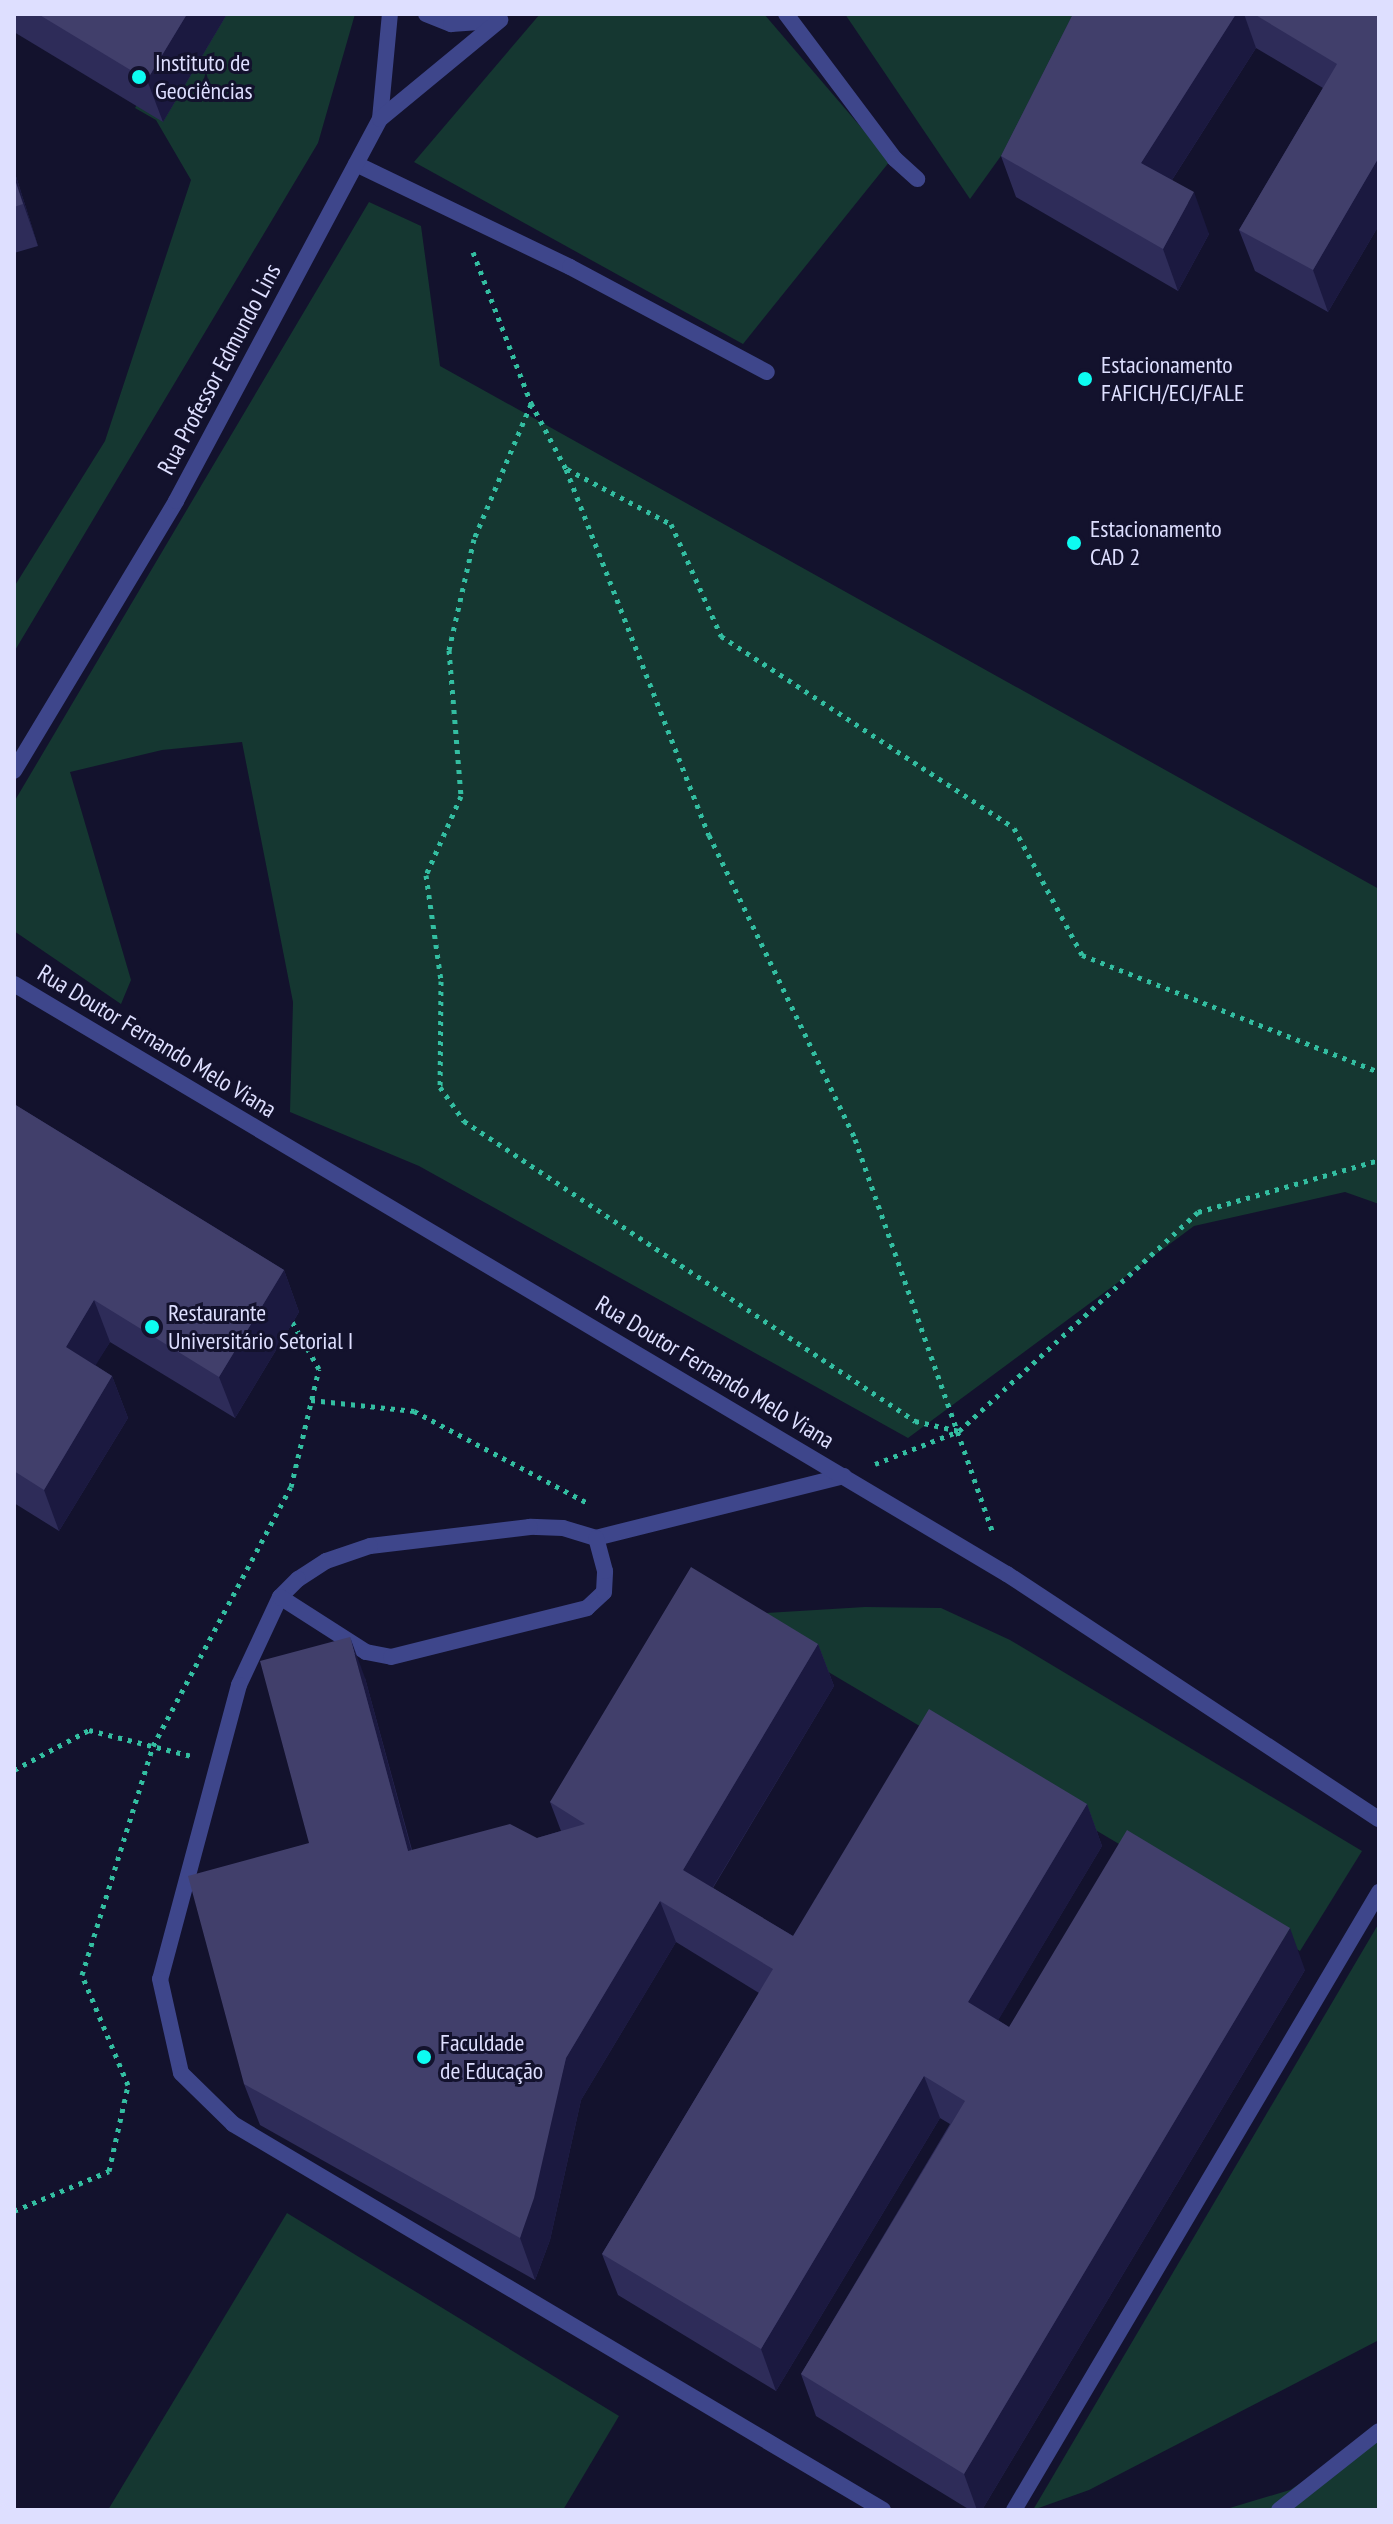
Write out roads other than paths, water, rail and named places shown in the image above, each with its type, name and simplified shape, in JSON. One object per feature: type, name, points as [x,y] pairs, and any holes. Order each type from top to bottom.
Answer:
[{"type":"street","points":[[380,119],[390,14]]},
{"type":"street","points":[[426,14],[476,26],[504,17]]},
{"type":"street","points":[[786,14],[895,159],[917,179]]},
{"type":"street","name":"Rua Professor Edmundo Lins","points":[[14,771],[176,501],[380,119],[504,17]]},
{"type":"street","points":[[356,164],[460,218],[570,267],[767,372]]},
{"type":"street","name":"Rua Doutor Fernando Melo Viana","points":[[14,984],[1007,1574],[1379,1819]]},
{"type":"street","points":[[844,1476],[596,1538],[563,1528],[530,1527],[370,1546],[326,1561],[280,1597],[239,1685],[160,1979],[181,2073],[233,2124],[883,2510]]},
{"type":"street","points":[[280,1597],[366,1652],[391,1657],[587,1608],[604,1592],[605,1571],[596,1538]]},
{"type":"street","points":[[1014,2510],[1379,1892]]},
{"type":"street","points":[[1279,2510],[1379,2431]]},
{"type":"place","name":"Instituto de Geociências","points":[[139,77]]},
{"type":"place","name":"Estacionamento FAFICH/ECI/FALE","points":[[1085,379]]},
{"type":"place","name":"Estacionamento CAD 2","points":[[1074,543]]},
{"type":"place","name":"Restaurante Universitário Setorial I","points":[[152,1327]]},
{"type":"place","name":"Faculdade de Educação","points":[[424,2057]]}]
